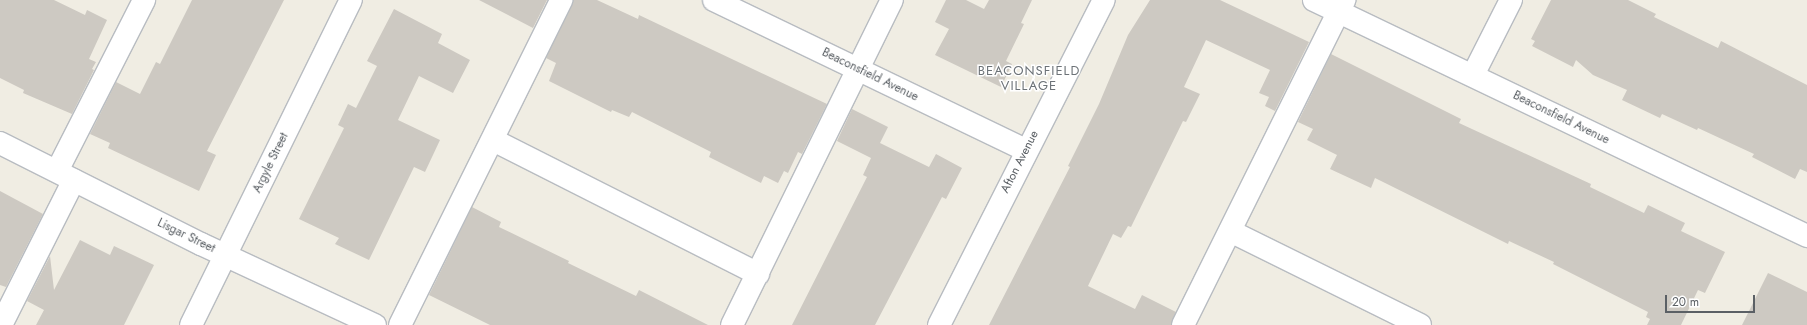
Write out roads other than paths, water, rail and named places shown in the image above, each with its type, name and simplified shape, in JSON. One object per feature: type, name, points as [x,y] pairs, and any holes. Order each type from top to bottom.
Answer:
[{"type":"street","points":[[1,325],[65,175],[144,0]]},
{"type":"street","name":"Argyle Street","points":[[191,325],[351,0]]},
{"type":"street","points":[[400,325],[493,140],[561,0]]},
{"type":"street","name":"Beaconsfield Avenue","points":[[714,0],[1026,150]]},
{"type":"street","points":[[732,325],[856,69],[892,0]]},
{"type":"street","name":"Afton Avenue","points":[[939,325],[1026,150],[1104,0]]},
{"type":"street","name":"Beaconsfield Avenue","points":[[1314,0],[1341,6],[1473,75],[1807,236]]},
{"type":"street","points":[[1473,75],[1510,0]]},
{"type":"street","points":[[1183,325],[1341,6]]},
{"type":"street","points":[[493,140],[758,274]]},
{"type":"street","name":"Lisgar Street","points":[[0,143],[226,256],[375,325]]},
{"type":"street","points":[[1230,231],[1420,325]]},
{"type":"district","name":"BEACONSFIELD VILLAGE","points":[[1029,80]]}]
